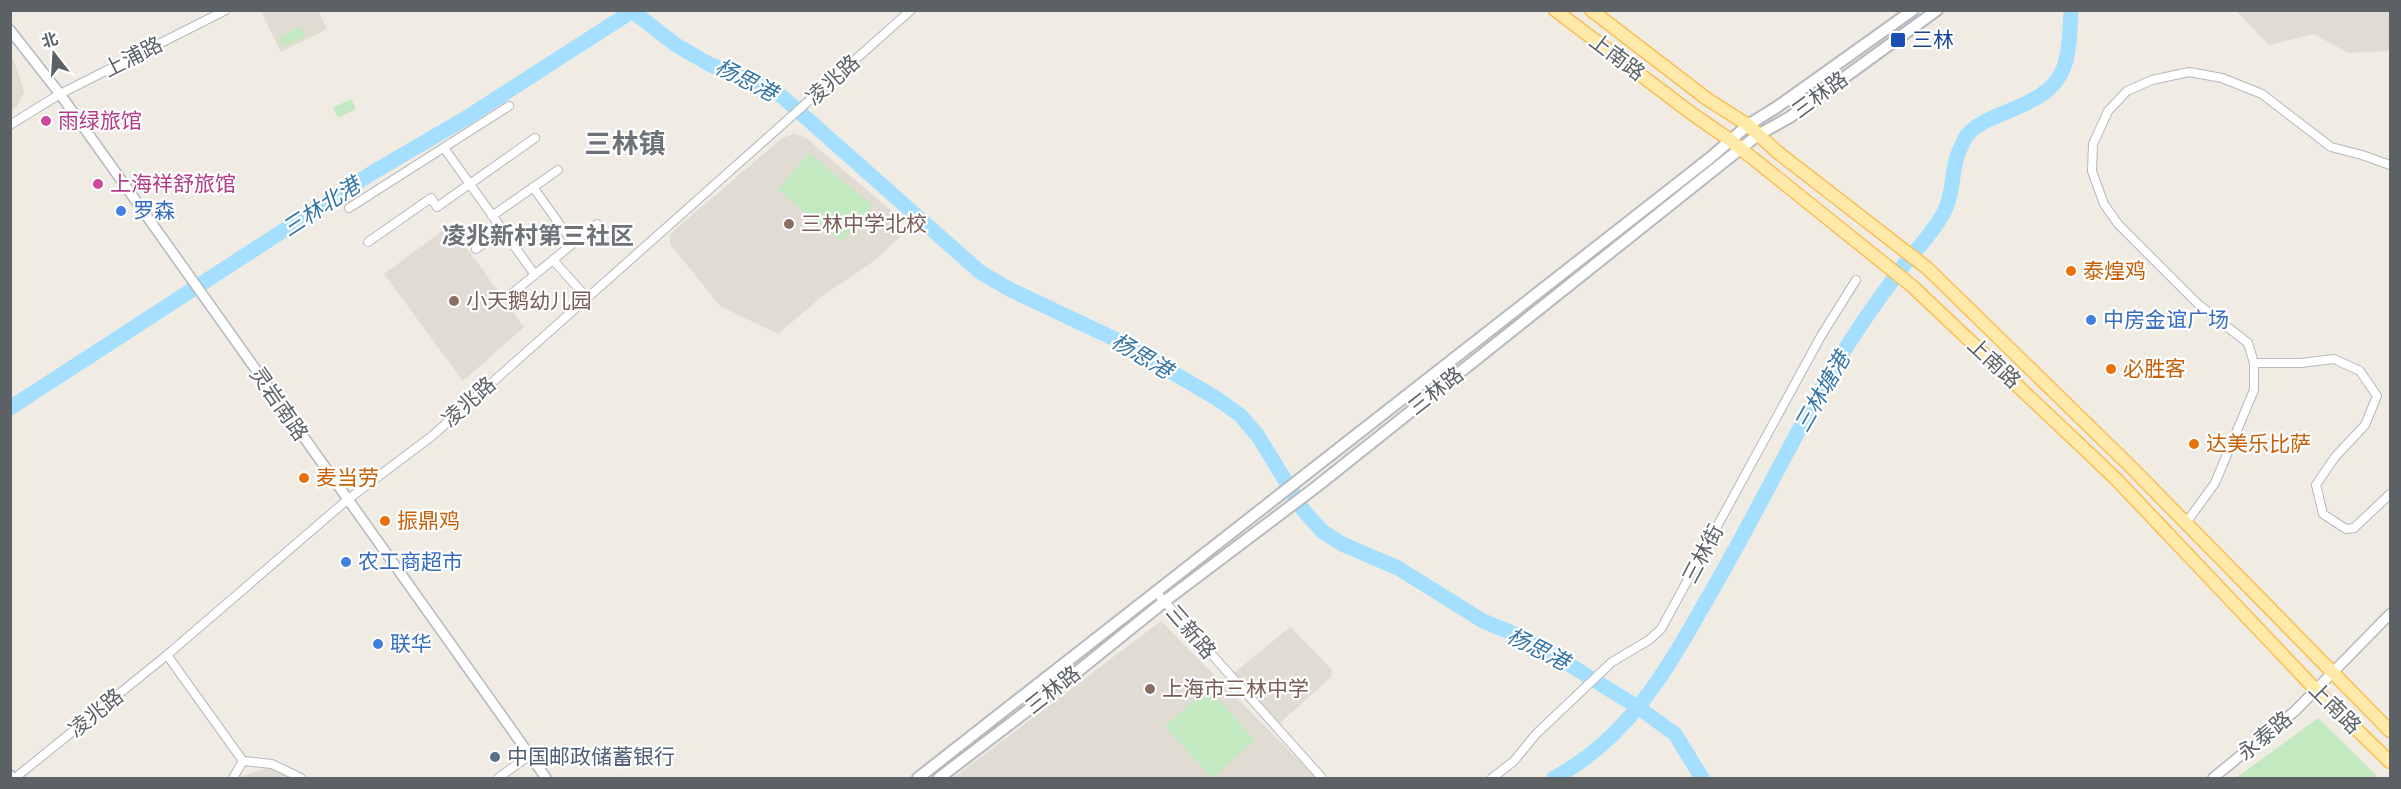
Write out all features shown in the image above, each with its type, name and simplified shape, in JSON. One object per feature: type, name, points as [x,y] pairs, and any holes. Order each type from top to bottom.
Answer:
[{"type":"main road","name":"上南路","points":[[1555,10],[1735,145],[1912,286],[2116,479],[2316,690],[2391,762]]},
{"type":"main road","name":"上南路","points":[[1592,10],[1707,99],[1748,126],[1927,268],[2186,523],[2391,731]]},
{"type":"main road","name":"三林路","points":[[939,778],[1165,601],[1316,487],[1735,145],[1748,126],[1912,10]]},
{"type":"main road","name":"三林路","points":[[918,778],[1735,145],[1790,117],[1937,10]]},
{"type":"street","name":"上浦路","points":[[10,125],[60,94],[226,10]]},
{"type":"street","name":"凌兆路","points":[[12,778],[167,655],[347,500],[432,436],[911,10]]},
{"type":"street","name":"灵岩南路","points":[[10,30],[60,94],[546,778]]},
{"type":"street","points":[[2186,523],[2215,483],[2254,390],[2254,363],[2248,343],[2192,298],[2118,224],[2104,204],[2092,171],[2093,144],[2108,111],[2127,91],[2152,80],[2189,72],[2222,78],[2262,94],[2331,147],[2362,154],[2391,165]]},
{"type":"street","points":[[349,208],[509,106]]},
{"type":"street","points":[[368,242],[431,198],[437,207],[535,138]]},
{"type":"street","points":[[444,148],[535,275]]},
{"type":"street","points":[[492,216],[558,170]]},
{"type":"street","points":[[533,187],[573,243]]},
{"type":"street","points":[[510,295],[597,224]]},
{"type":"street","points":[[476,249],[503,230]]},
{"type":"street","points":[[553,260],[587,298]]},
{"type":"street","name":"三林街","points":[[1492,778],[1514,761],[1536,734],[1585,690],[1611,662],[1656,635],[1667,620],[1821,336],[1856,280]]},
{"type":"street","points":[[2254,363],[2301,363],[2334,359],[2360,371],[2377,396],[2365,425],[2335,458],[2316,485],[2323,514],[2346,528],[2354,528],[2391,494]]},
{"type":"street","name":"三新路","points":[[1156,592],[1322,778]]},
{"type":"street","name":"永泰路","points":[[2214,778],[2281,724],[2391,614]]},
{"type":"street","points":[[167,655],[243,761],[272,764],[302,778]]},
{"type":"street","points":[[498,778],[530,755]]},
{"type":"street","points":[[233,778],[243,761]]},
{"type":"shaded area","points":[[261,11],[318,11],[327,29],[281,52]]},
{"type":"shaded area","points":[[2236,11],[2390,11],[2390,51],[2348,53],[2314,34],[2269,45]]},
{"type":"shaded area","points":[[11,56],[24,92],[17,106],[11,111]]},
{"type":"shaded area","name":"三林中学北校","points":[[794,134],[805,137],[895,214],[900,237],[874,261],[825,294],[778,334],[720,306],[670,244],[670,234],[782,138]]},
{"type":"shaded area","name":"小天鹅幼儿园","points":[[450,225],[524,327],[463,381],[384,274]]},
{"type":"shaded area","name":"上海市三林中学","points":[[1161,621],[1316,778],[953,778]]},
{"type":"shaded area","points":[[1290,627],[1332,670],[1331,677],[1280,723],[1234,673]]},
{"type":"shaded area","points":[[269,768],[290,778],[240,778],[242,776]]},
{"type":"green space","points":[[300,27],[305,36],[283,47],[279,37]]},
{"type":"green space","points":[[351,99],[356,109],[338,118],[333,108]]},
{"type":"green space","points":[[809,153],[873,206],[842,242],[778,190]]},
{"type":"green space","points":[[1208,688],[1255,740],[1212,778],[1165,726]]},
{"type":"green space","points":[[2318,718],[2379,778],[2236,778]]},
{"type":"waterway","name":"杨思港","points":[[631,10],[676,45],[709,64],[778,93],[980,272],[1011,290],[1117,340],[1216,398],[1240,415],[1258,436],[1304,511],[1322,531],[1342,544],[1398,568],[1483,621],[1549,652],[1639,708],[1675,734],[1702,778]]},
{"type":"waterway","name":"三林北港","points":[[10,408],[372,173],[466,118],[634,10]]},
{"type":"waterway","name":"三林塘港","points":[[1554,778],[1582,761],[1606,741],[1648,695],[1682,643],[1839,358],[1885,291],[1940,219],[1951,190],[1956,158],[1965,138],[1974,128],[1986,121],[2044,93],[2056,81],[2064,67],[2067,54],[2071,10]]},
{"type":"place","name":"三林","points":[[1898,40]]},
{"type":"place","name":"雨绿旅馆","points":[[46,121]]},
{"type":"place","name":"上海祥舒旅馆","points":[[98,184]]},
{"type":"place","name":"罗森","points":[[121,211]]},
{"type":"place","name":"三林中学北校","points":[[789,224]]},
{"type":"place","name":"泰煌鸡","points":[[2071,271]]},
{"type":"place","name":"小天鹅幼儿园","points":[[454,301]]},
{"type":"place","name":"中房金谊广场","points":[[2091,320]]},
{"type":"place","name":"必胜客","points":[[2111,369]]},
{"type":"place","name":"达美乐比萨","points":[[2194,444]]},
{"type":"place","name":"麦当劳","points":[[304,478]]},
{"type":"place","name":"振鼎鸡","points":[[385,521]]},
{"type":"place","name":"农工商超市","points":[[346,562]]},
{"type":"place","name":"联华","points":[[378,644]]},
{"type":"place","name":"上海市三林中学","points":[[1150,689]]},
{"type":"place","name":"中国邮政储蓄银行","points":[[495,757]]},
{"type":"district","name":"三林镇","points":[[625,144]]},
{"type":"district","name":"凌兆新村第三社区","points":[[538,236]]}]
